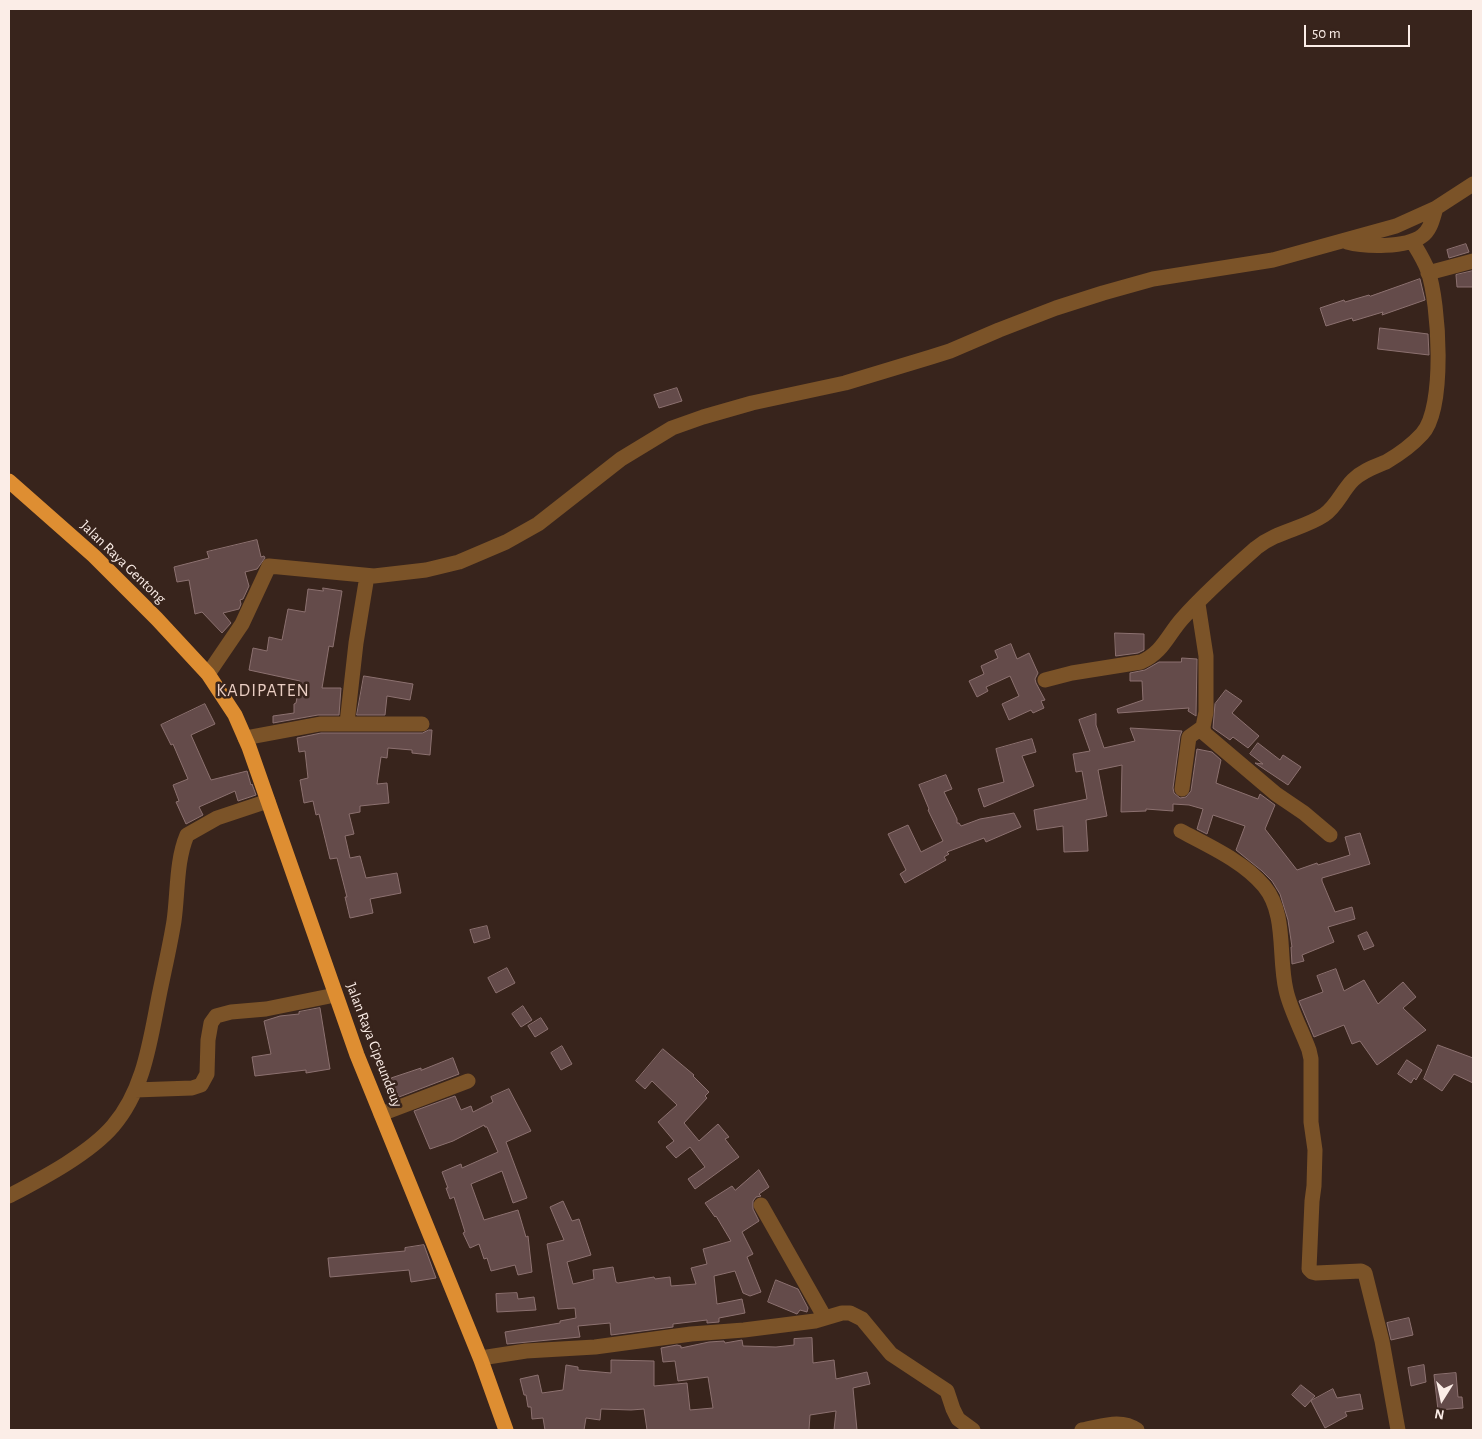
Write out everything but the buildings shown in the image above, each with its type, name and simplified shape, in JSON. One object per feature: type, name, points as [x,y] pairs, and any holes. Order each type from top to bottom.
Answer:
[{"type":"highway","name":"Jalan Raya Gentong","points":[[9,481],[94,556],[208,674]]},
{"type":"highway","name":"Jalan Raya Cipeundeuy","points":[[208,674],[234,715],[245,738],[357,1055],[481,1358],[506,1430]]},
{"type":"street","points":[[208,674],[242,624],[269,566],[366,576],[390,576],[459,562],[506,542],[538,524],[596,478],[644,444],[672,428],[752,403],[845,383],[937,355],[1056,308],[1153,279],[1273,260],[1396,226],[1436,208],[1473,184]]},
{"type":"street","points":[[1342,241],[1357,245],[1374,245],[1412,241],[1427,231],[1436,208]]},
{"type":"street","points":[[1045,680],[1072,673],[1141,662],[1150,658],[1158,651],[1182,620],[1257,547],[1289,529],[1332,510],[1352,481],[1366,471],[1398,454],[1422,434],[1427,428],[1435,399],[1439,349],[1428,273],[1421,255],[1412,241]]},
{"type":"street","points":[[1428,273],[1473,261]]},
{"type":"street","points":[[348,723],[356,643],[366,576]]},
{"type":"street","points":[[1198,604],[1206,656],[1204,732],[1276,794],[1330,834]]},
{"type":"street","points":[[245,738],[306,726],[348,723],[422,724]]},
{"type":"street","points":[[1182,789],[1189,737],[1203,727]]},
{"type":"street","points":[[9,1196],[72,1160],[91,1146],[112,1128],[133,1097],[143,1072],[154,1024],[174,920],[181,855],[187,835],[217,818],[268,801]]},
{"type":"street","points":[[1181,831],[1249,872],[1264,887],[1273,904],[1278,920],[1286,991],[1311,1059],[1310,1096],[1315,1150],[1309,1269],[1316,1273],[1360,1271],[1365,1274],[1382,1341],[1398,1430]]},
{"type":"street","points":[[136,1090],[192,1088],[201,1085],[207,1074],[208,1040],[211,1023],[216,1016],[230,1012],[266,1009],[335,994]]},
{"type":"street","points":[[382,1114],[468,1081]]},
{"type":"street","points":[[761,1205],[825,1318]]},
{"type":"street","points":[[481,1358],[526,1351],[594,1347],[691,1334],[744,1330],[809,1322],[842,1313],[850,1314],[862,1319],[891,1354],[947,1391],[952,1408],[958,1419],[973,1430]]},
{"type":"street","points":[[1082,1430],[1122,1423],[1137,1430]]},
{"type":"district","name":"KADIPATEN","points":[[263,691]]}]
